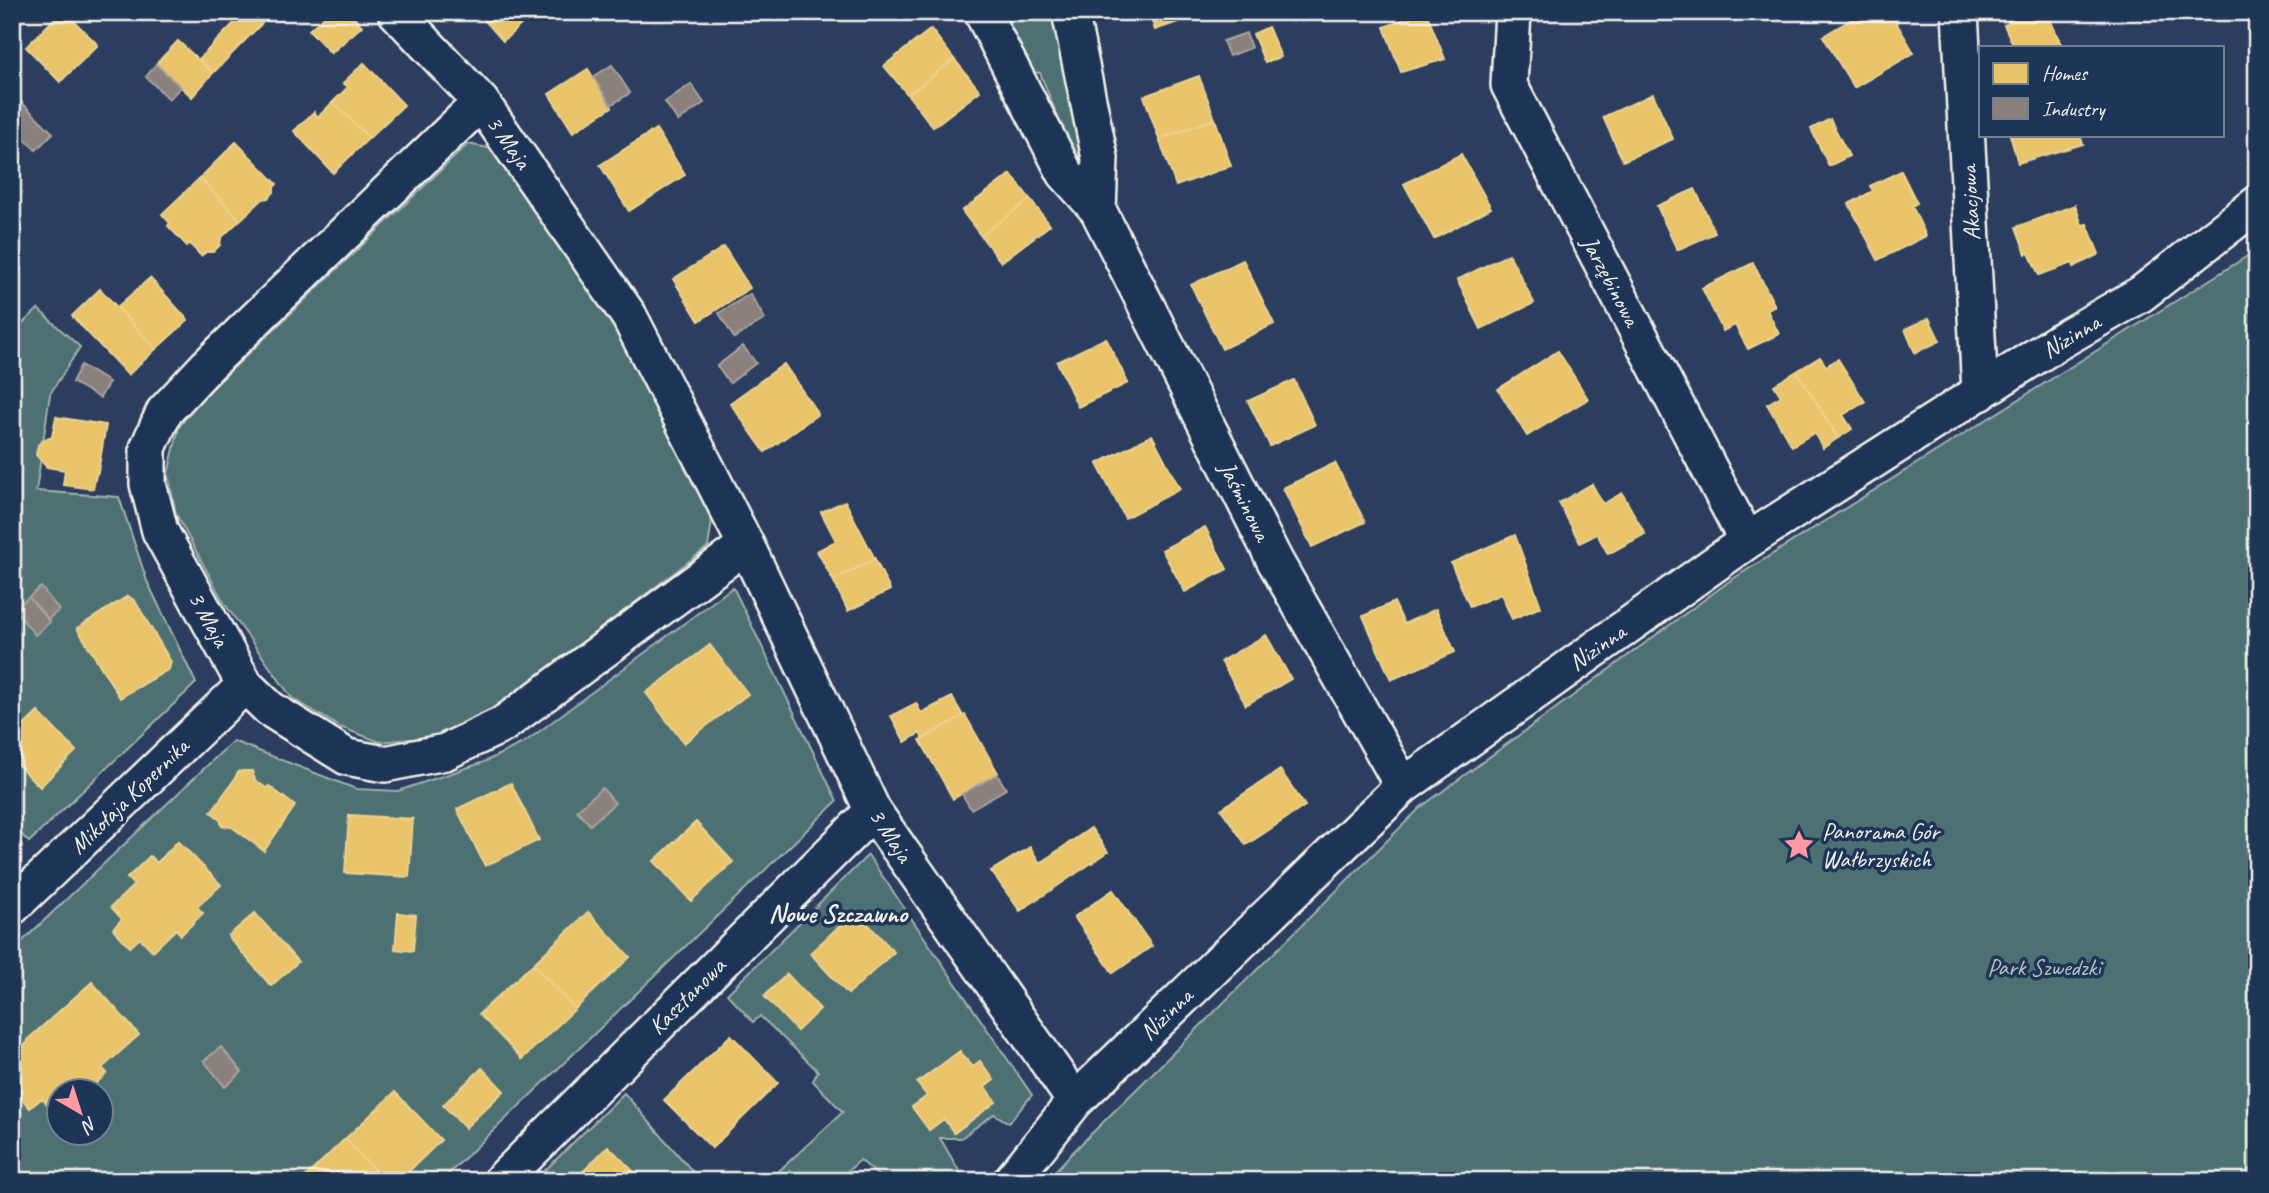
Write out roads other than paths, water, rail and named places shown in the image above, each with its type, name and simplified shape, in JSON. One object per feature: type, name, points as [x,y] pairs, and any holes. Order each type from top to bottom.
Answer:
[{"type":"street","name":"3 Maja","points":[[396,12],[481,102],[629,316],[746,545],[873,811],[1075,1101]]},
{"type":"street","name":"Jaśminowa","points":[[982,12],[1065,173],[1098,210],[1275,561],[1403,786]]},
{"type":"street","name":"Jaśminowa","points":[[1070,12],[1100,159],[1098,210]]},
{"type":"street","name":"Jarzębinowa","points":[[1513,12],[1509,85],[1747,541]]},
{"type":"street","name":"Akacjowa","points":[[1960,12],[1980,393]]},
{"type":"street","name":"3 Maja","points":[[481,102],[207,366],[164,412],[148,448],[148,484],[160,531],[245,685],[270,709],[347,757],[385,764],[445,752],[502,726],[746,545]]},
{"type":"street","name":"Nizinna","points":[[1011,1181],[1075,1101],[1403,786],[1747,541],[2058,342],[2141,294],[2257,204]]},
{"type":"street","name":"Mikołaja Kopernika","points":[[12,908],[245,685]]},
{"type":"street","name":"Kasztanowa","points":[[501,1181],[873,811]]},
{"type":"place","name":"Panorama Gór Wałbrzyskich","points":[[1799,845]]},
{"type":"district","name":"Nowe Szczawno","points":[[838,913]]},
{"type":"park label","name":"Park Szwedzki","points":[[2044,967]]}]
